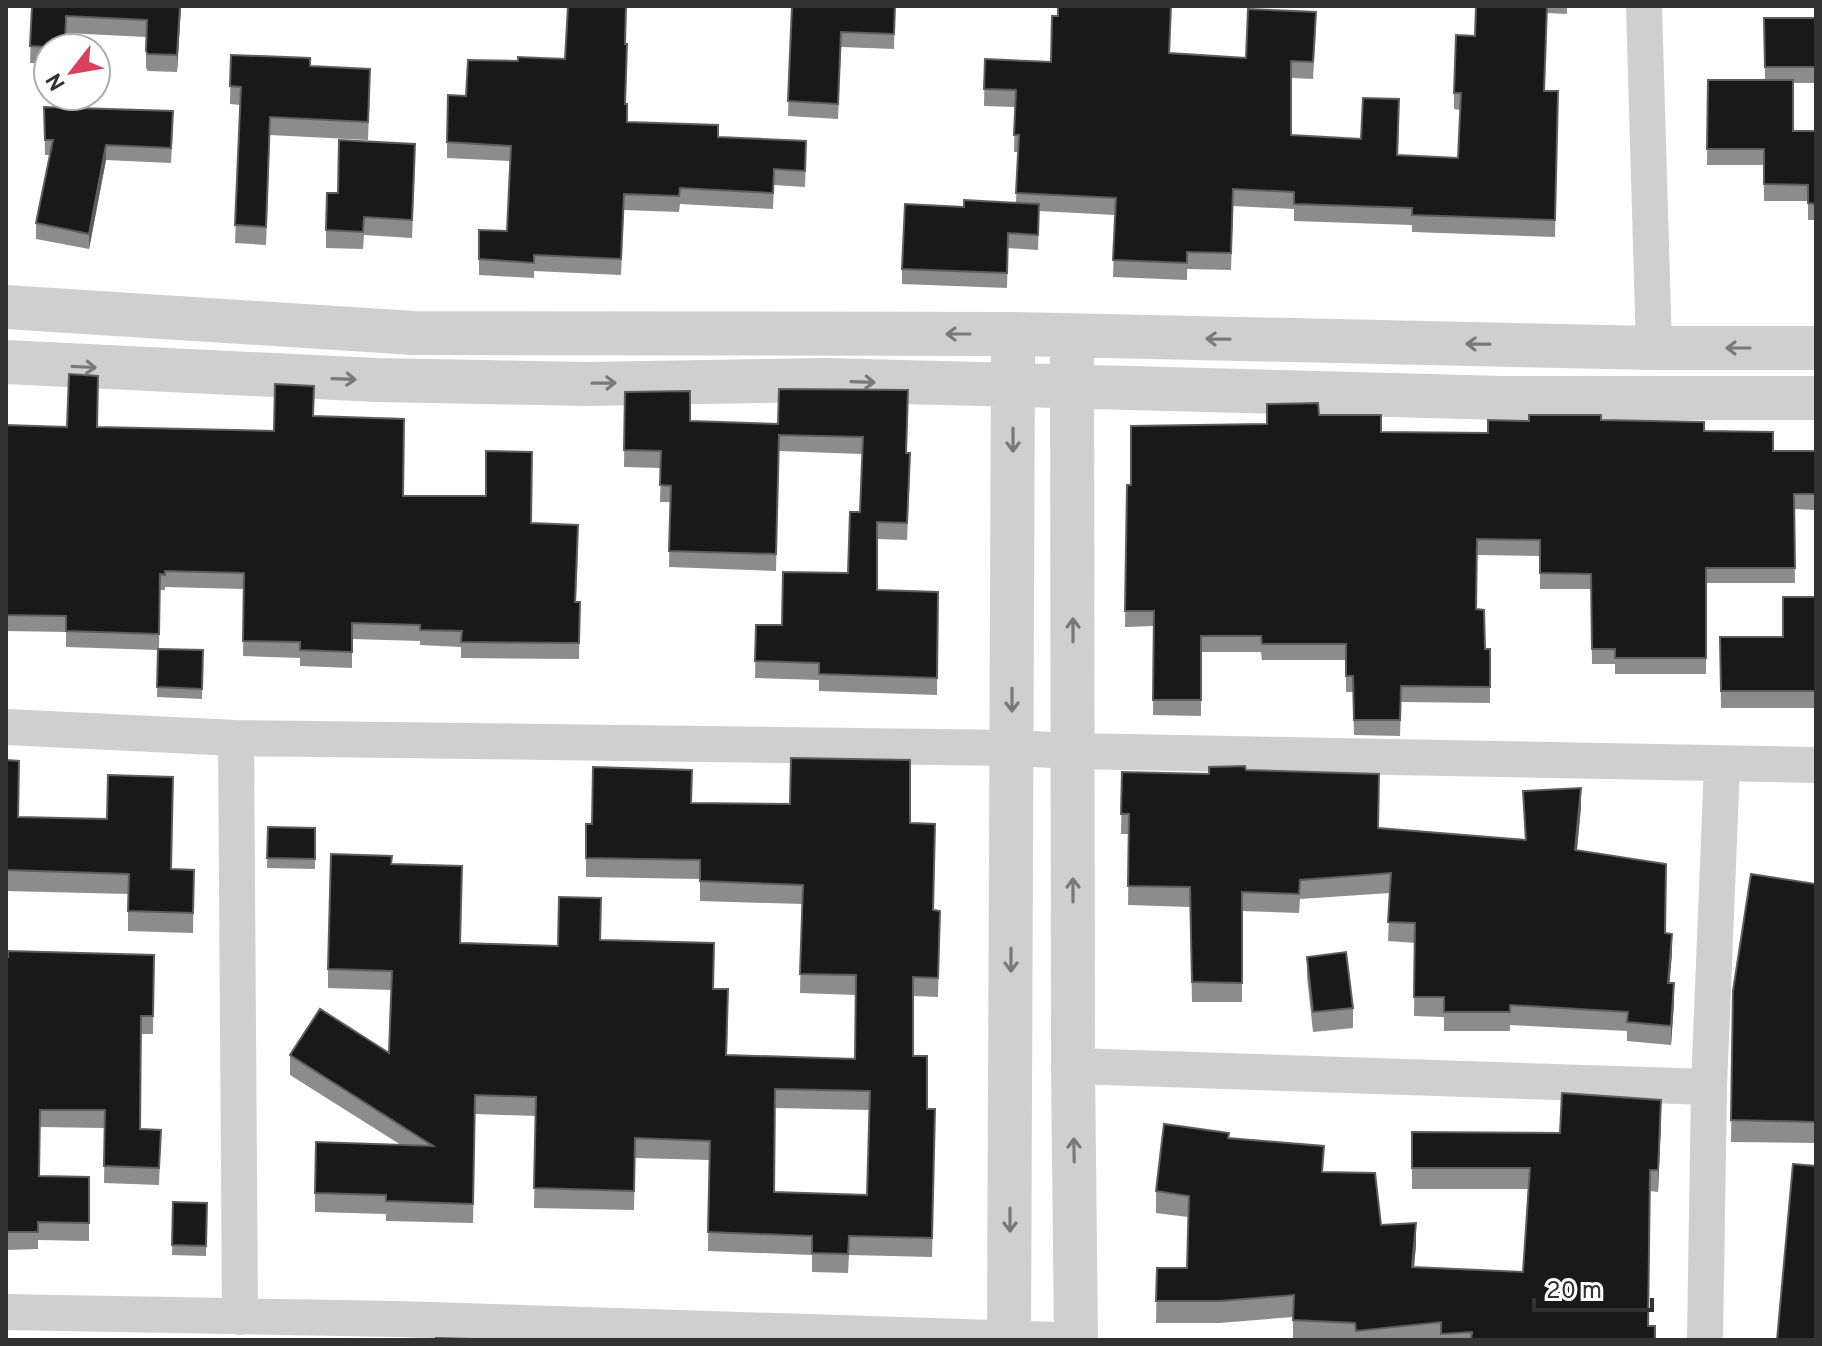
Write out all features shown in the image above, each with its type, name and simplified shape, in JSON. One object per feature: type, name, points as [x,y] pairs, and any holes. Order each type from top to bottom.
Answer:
[{"type":"street","points":[[1644,6],[1654,348]]},
{"type":"street","points":[[6,307],[414,333],[1014,334],[1654,348],[1816,348]]},
{"type":"street","points":[[1009,1339],[1014,334]]},
{"type":"street","points":[[1072,337],[1076,1340]]},
{"type":"street","points":[[6,362],[391,380],[587,384],[827,380],[1072,389],[1503,398],[1816,398]]},
{"type":"street","points":[[6,727],[236,738],[1012,748],[1816,765]]},
{"type":"street","points":[[236,738],[240,1317]]},
{"type":"street","points":[[1705,1340],[1709,1087],[1722,765]]},
{"type":"street","points":[[1073,1066],[1709,1087]]},
{"type":"street","points":[[6,1312],[240,1317],[397,1329],[1059,1340]]},
{"type":"building","points":[[32,6],[180,6],[177,55],[148,54],[147,20],[66,16],[66,32],[32,32],[30,46]]},
{"type":"building","points":[[568,6],[626,6],[627,122],[718,125],[718,137],[806,141],[805,171],[774,169],[773,193],[680,188],[679,196],[624,194],[621,259],[534,255],[534,263],[479,259],[479,230],[507,231],[511,146],[447,142],[448,95],[466,96],[468,60],[518,61],[518,57],[565,59]]},
{"type":"building","points":[[792,6],[895,6],[894,34],[841,32],[838,104],[788,101]]},
{"type":"building","points":[[1058,6],[1171,6],[1169,53],[1246,58],[1248,9],[1316,12],[1313,62],[1291,61],[1291,135],[1361,139],[1363,98],[1399,99],[1397,155],[1458,158],[1461,93],[1454,93],[1456,35],[1475,36],[1476,6],[1547,6],[1544,91],[1558,91],[1555,220],[1412,215],[1412,208],[1294,204],[1294,192],[1233,189],[1231,253],[1187,252],[1187,263],[1113,260],[1116,198],[1016,193],[1019,135],[1014,135],[1016,90],[984,89],[985,59],[1051,62],[1052,16],[1058,16]]},
{"type":"building","points":[[1764,18],[1816,18],[1816,67],[1765,67]]},
{"type":"building","points":[[231,55],[310,58],[310,66],[370,69],[368,122],[270,117],[266,227],[235,225],[241,87],[230,86]]},
{"type":"building","points":[[1708,80],[1793,80],[1793,131],[1816,131],[1816,204],[1808,203],[1808,185],[1764,184],[1764,149],[1707,149]]},
{"type":"building","points":[[173,111],[171,148],[106,145],[89,234],[36,223],[53,140],[45,140],[44,112]]},
{"type":"building","points":[[339,140],[415,144],[412,220],[364,217],[363,232],[326,230],[327,193],[338,193]]},
{"type":"building","points":[[964,200],[1039,204],[1038,235],[1008,233],[1007,273],[902,269],[905,204],[964,207]]},
{"type":"building","points":[[69,374],[98,376],[97,427],[274,431],[275,384],[314,386],[313,416],[404,419],[403,496],[486,496],[486,451],[532,452],[531,523],[578,525],[575,602],[580,602],[579,643],[461,642],[462,631],[420,630],[420,625],[352,623],[352,652],[300,650],[300,642],[243,641],[244,573],[165,571],[165,575],[160,574],[159,634],[66,631],[66,616],[6,615],[6,425],[67,427]]},
{"type":"building","points":[[779,389],[908,390],[906,453],[910,453],[907,523],[877,522],[877,590],[938,592],[937,678],[819,674],[819,663],[755,661],[756,625],[782,625],[783,572],[848,573],[850,512],[860,512],[863,437],[779,435],[776,554],[669,551],[671,486],[660,485],[661,451],[624,450],[625,392],[690,391],[690,421],[778,424]]},
{"type":"building","points":[[1318,403],[1319,415],[1381,415],[1381,432],[1488,433],[1488,420],[1529,421],[1529,415],[1601,415],[1601,420],[1704,422],[1704,431],[1773,432],[1773,451],[1816,451],[1816,494],[1794,494],[1795,568],[1706,568],[1706,658],[1615,658],[1615,649],[1592,649],[1591,574],[1540,573],[1540,540],[1477,539],[1476,609],[1484,610],[1485,649],[1490,649],[1490,687],[1401,686],[1400,720],[1354,720],[1353,676],[1346,676],[1346,644],[1262,644],[1261,636],[1201,636],[1201,700],[1153,700],[1154,611],[1125,611],[1131,426],[1267,424],[1267,404]]},
{"type":"building","points":[[1783,597],[1816,597],[1816,691],[1721,691],[1720,637],[1783,637]]},
{"type":"building","points":[[158,649],[203,650],[202,689],[157,687]]},
{"type":"building","points":[[791,758],[910,760],[910,823],[935,824],[933,910],[940,911],[938,978],[913,977],[913,1056],[927,1056],[927,1109],[935,1109],[932,1238],[849,1236],[848,1254],[812,1253],[812,1236],[708,1232],[710,1141],[635,1138],[634,1191],[534,1188],[536,1097],[475,1095],[473,1204],[386,1201],[386,1195],[315,1193],[316,1142],[433,1146],[290,1055],[320,1009],[389,1053],[392,971],[328,969],[331,854],[392,856],[391,864],[462,866],[460,943],[558,946],[559,897],[601,898],[600,940],[714,943],[713,989],[728,989],[726,1055],[855,1059],[856,975],[800,974],[803,885],[700,881],[700,860],[586,858],[586,824],[592,824],[593,767],[692,770],[691,803],[790,804]],"holes":[[[775,1089],[870,1091],[867,1195],[774,1192]]]},
{"type":"building","points":[[6,760],[19,761],[18,817],[107,819],[108,775],[173,777],[171,869],[194,870],[193,913],[128,911],[129,874],[6,870]]},
{"type":"building","points":[[1245,766],[1246,770],[1379,774],[1378,828],[1526,840],[1523,791],[1581,788],[1575,850],[1666,864],[1665,933],[1672,934],[1668,983],[1674,983],[1671,1026],[1627,1022],[1628,1012],[1510,1005],[1510,1012],[1444,1012],[1444,997],[1414,997],[1415,923],[1388,922],[1391,873],[1300,880],[1299,894],[1242,892],[1242,983],[1192,982],[1190,887],[1128,886],[1129,814],[1121,814],[1122,772],[1209,774],[1209,767]]},
{"type":"building","points":[[268,827],[315,828],[315,859],[267,858]]},
{"type":"building","points":[[1751,874],[1816,884],[1816,1122],[1731,1120],[1733,991]]},
{"type":"building","points":[[8,951],[154,955],[153,1016],[141,1016],[140,1129],[161,1130],[159,1168],[104,1166],[105,1110],[40,1110],[39,1176],[89,1177],[89,1223],[38,1222],[38,1232],[6,1232]]},
{"type":"building","points":[[1346,952],[1353,1008],[1313,1012],[1307,957]]},
{"type":"building","points":[[1562,1093],[1661,1100],[1658,1170],[1650,1170],[1648,1326],[1655,1326],[1655,1340],[1471,1340],[1472,1332],[1441,1334],[1441,1322],[1356,1331],[1355,1323],[1293,1320],[1294,1295],[1219,1301],[1156,1301],[1157,1268],[1187,1268],[1189,1196],[1156,1191],[1164,1124],[1229,1133],[1228,1138],[1324,1146],[1322,1172],[1375,1173],[1381,1225],[1416,1223],[1412,1267],[1523,1272],[1530,1168],[1412,1168],[1412,1132],[1560,1133]]},
{"type":"building","points":[[1793,1164],[1816,1166],[1816,1340],[1777,1340]]},
{"type":"building","points":[[173,1202],[207,1203],[206,1246],[172,1245]]},
{"type":"building","points":[[473,1339],[473,1340],[436,1340]]}]
